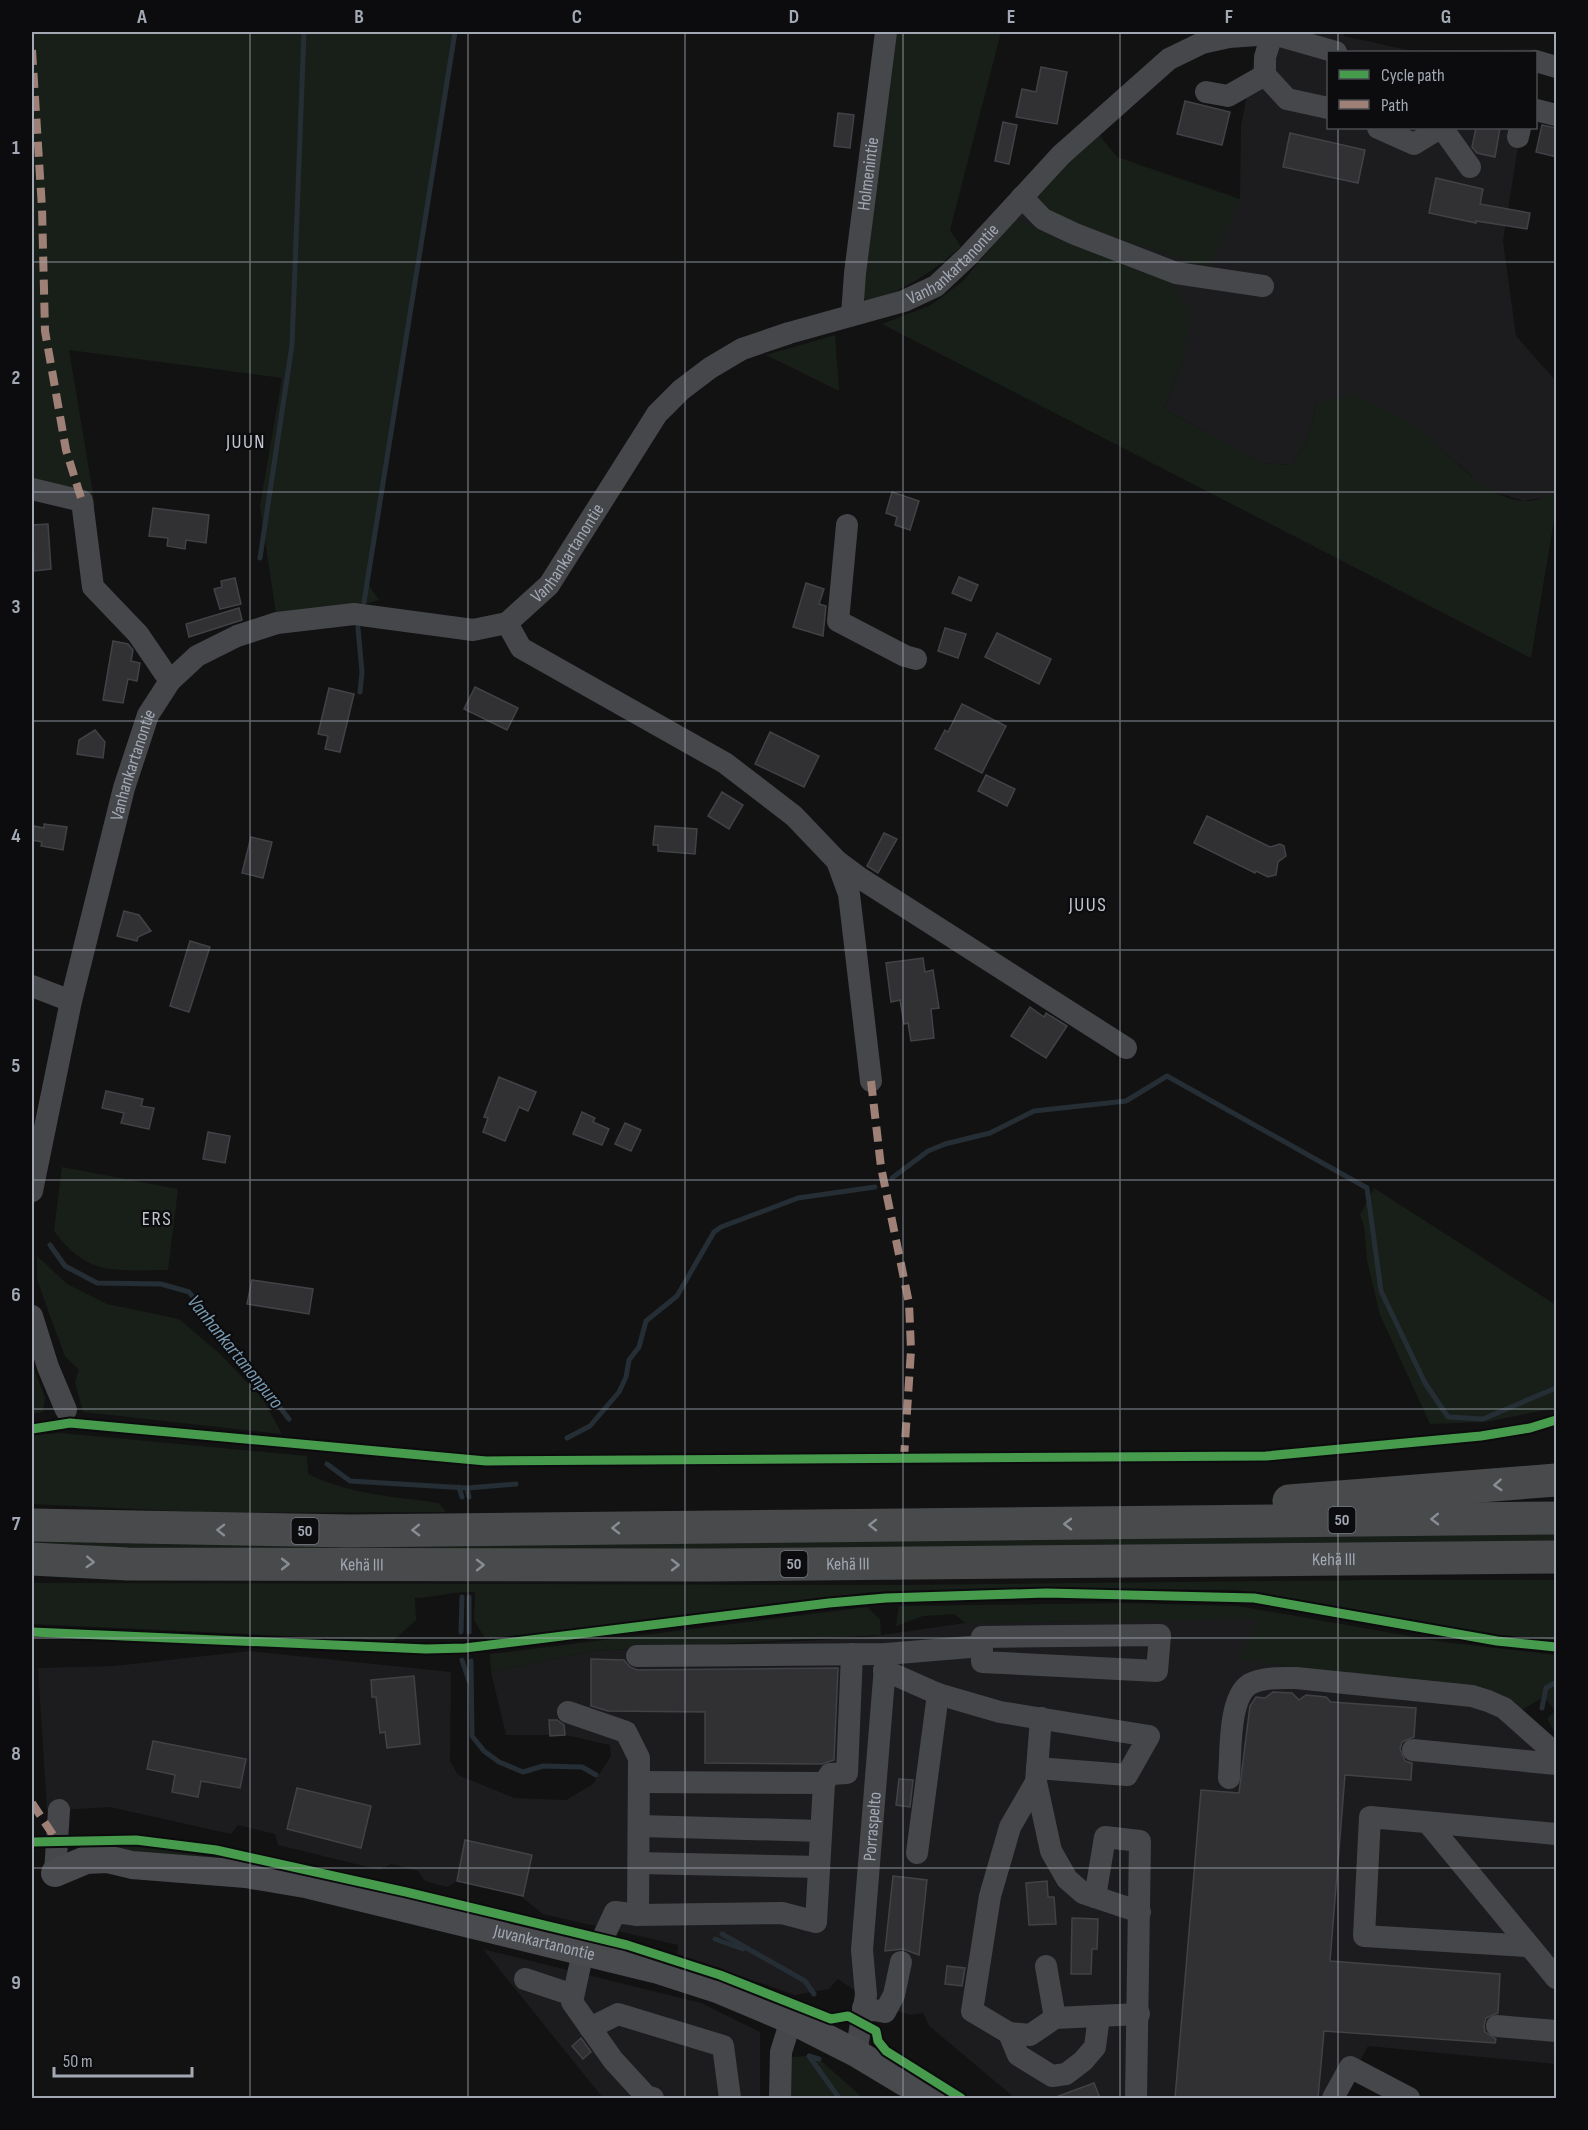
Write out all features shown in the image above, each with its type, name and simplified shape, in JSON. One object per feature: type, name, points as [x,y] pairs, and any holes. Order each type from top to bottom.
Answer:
[{"type":"highway","points":[[1127,1523],[1261,1503],[1557,1480]]},
{"type":"highway","name":"Kehä III","points":[[32,1525],[350,1531],[1557,1518]]},
{"type":"highway","name":"Kehä III","points":[[32,1559],[128,1564],[707,1565],[1557,1557]]},
{"type":"main road","name":"Juvankartanontie","points":[[43,1874],[86,1860],[107,1859],[132,1865],[217,1870],[305,1884],[658,1970],[720,1990],[791,2020],[856,2053],[931,2098]]},
{"type":"street","name":"Holmenintie","points":[[852,315],[855,273],[886,32]]},
{"type":"street","name":"Vanhankartanontie","points":[[32,1191],[71,1001],[124,788],[148,714],[170,681],[197,656],[237,636],[277,623],[354,614],[473,630],[507,623],[549,585],[657,414],[681,390],[710,368],[742,349],[904,301],[936,286],[968,256],[1060,155],[1169,59],[1211,41],[1273,33],[1333,51]]},
{"type":"street","points":[[1273,33],[1265,57],[1265,75],[1287,99],[1327,108]]},
{"type":"street","points":[[1537,61],[1557,67]]},
{"type":"street","points":[[1206,92],[1228,96],[1265,75]]},
{"type":"street","points":[[1537,110],[1557,115]]},
{"type":"street","points":[[1380,129],[1414,144],[1439,129]]},
{"type":"street","points":[[1442,129],[1470,167]]},
{"type":"street","points":[[1022,197],[1043,219],[1075,234],[1176,273],[1263,286]]},
{"type":"street","points":[[32,489],[82,501],[93,587],[138,634],[170,681]]},
{"type":"street","points":[[847,525],[838,621],[904,656],[916,659]]},
{"type":"street","points":[[507,623],[521,648],[725,763],[794,816],[837,861],[1126,1048]]},
{"type":"street","points":[[837,861],[849,894],[871,1081]]},
{"type":"street","points":[[32,986],[71,1001]]},
{"type":"street","points":[[32,1316],[48,1367],[66,1410]]},
{"type":"street","points":[[1160,1635],[1157,1671],[982,1662],[982,1646],[982,1637],[1160,1635]]},
{"type":"street","points":[[850,1691],[884,1672],[982,1646]]},
{"type":"street","points":[[653,2098],[646,2096],[613,2060],[572,2002],[589,1953],[615,1912],[638,1915],[782,1913],[816,1922],[824,1783],[830,1774],[847,1773],[852,1654]]},
{"type":"street","points":[[637,1656],[852,1654],[884,1672],[938,1694],[1000,1712],[1149,1736],[1127,1775],[1036,1775]]},
{"type":"street","name":"Porraspelto","points":[[856,2053],[866,1995],[862,1950],[884,1672]]},
{"type":"street","points":[[1229,1778],[1235,1704],[1242,1691],[1251,1683],[1269,1679],[1316,1679],[1472,1696],[1504,1708],[1557,1754]]},
{"type":"street","points":[[917,1852],[938,1694]]},
{"type":"street","points":[[568,1712],[626,1732],[639,1758],[638,1915]]},
{"type":"street","points":[[1041,1718],[1036,1775],[1051,1851],[1067,1880],[1083,1893],[1140,1912]]},
{"type":"street","points":[[1413,1750],[1557,1764]]},
{"type":"street","points":[[1036,1775],[1007,1837],[990,1896],[972,2011],[1009,2033],[1030,2035],[1055,2018],[1139,2014]]},
{"type":"street","points":[[640,1782],[824,1783]]},
{"type":"street","points":[[43,1874],[59,1810]]},
{"type":"street","points":[[1528,1947],[1364,1936],[1370,1817],[1557,1834]]},
{"type":"street","points":[[1428,1823],[1528,1947],[1557,1978]]},
{"type":"street","points":[[640,1826],[821,1830]]},
{"type":"street","points":[[1095,1897],[1105,1837],[1140,1840],[1136,2098]]},
{"type":"street","points":[[639,1863],[819,1867]]},
{"type":"street","points":[[863,2008],[885,2012],[894,1995],[901,1962]]},
{"type":"street","points":[[1046,1966],[1055,2018]]},
{"type":"street","points":[[525,1979],[573,1995]]},
{"type":"street","points":[[590,2028],[618,2014],[723,2046],[730,2098]]},
{"type":"street","points":[[1009,2033],[1018,2055],[1052,2076],[1066,2074],[1083,2061],[1095,2047],[1099,2016]]},
{"type":"street","points":[[780,2098],[781,2052],[791,2020]]},
{"type":"street","points":[[1497,2026],[1557,2031]]},
{"type":"street","points":[[1333,2098],[1350,2067],[1409,2098]]},
{"type":"shaded area","points":[[32,32],[453,32],[368,584],[379,600],[359,606],[276,614],[260,506],[282,378],[69,350],[95,506],[32,489]]},
{"type":"shaded area","points":[[889,32],[1001,32],[950,230],[961,247],[918,279],[869,303],[861,295]]},
{"type":"shaded area","points":[[1259,32],[1344,32],[1344,36],[1412,51],[1327,51],[1327,129],[1521,129],[1503,241],[1516,336],[1556,381],[1556,489],[1547,497],[1524,501],[1488,490],[1413,425],[1317,403],[1307,439],[1292,465],[1263,463],[1164,409],[1185,355],[1015,219],[1036,196],[1240,199],[1241,126]]},
{"type":"shaded area","points":[[1536,49],[1535,51],[1412,51]]},
{"type":"shaded area","points":[[1096,131],[1117,157],[1240,199],[1209,268],[1048,215],[1036,196]]},
{"type":"shaded area","points":[[1015,219],[1169,280],[1190,312],[1185,355],[1164,409],[1263,463],[1292,465],[1307,439],[1317,403],[1354,394],[1408,421],[1481,483],[1500,494],[1519,501],[1538,499],[1556,489],[1556,508],[1531,658],[882,324],[931,305],[963,281]]},
{"type":"shaded area","points":[[835,335],[839,391],[766,355]]},
{"type":"shaded area","points":[[62,1167],[178,1189],[168,1270],[104,1268],[91,1264],[67,1246],[54,1231]]},
{"type":"shaded area","points":[[1374,1188],[1556,1305],[1556,1408],[1485,1422],[1430,1424],[1380,1315],[1367,1260],[1364,1226],[1360,1215]]},
{"type":"shaded area","points":[[37,1256],[67,1284],[107,1304],[179,1319],[219,1353],[262,1398],[282,1434],[83,1412],[75,1382],[79,1370],[65,1356],[50,1316],[37,1279]]},
{"type":"shaded area","points":[[32,1363],[45,1398],[43,1412],[32,1414]]},
{"type":"shaded area","points":[[61,1433],[307,1456],[308,1474],[324,1481],[356,1491],[439,1503],[446,1512],[219,1513],[32,1504],[32,1435]]},
{"type":"shaded area","points":[[1556,1532],[1556,1542],[504,1551],[32,1547],[32,1539]]},
{"type":"shaded area","points":[[1556,1580],[1556,1641],[1505,1636],[1236,1590],[1076,1589],[872,1592],[486,1640],[474,1620],[475,1592],[415,1598],[416,1620],[393,1641],[32,1624],[32,1583],[897,1585]]},
{"type":"shaded area","points":[[1122,1603],[1238,1606],[1443,1642],[1556,1655],[1556,1735],[1547,1718],[1555,1711],[1544,1697],[1518,1712],[1502,1697],[1238,1659],[1259,1619],[966,1623],[954,1614],[923,1616],[896,1626],[899,1606]]},
{"type":"shaded area","points":[[867,1607],[880,1619],[881,1635],[592,1651],[491,1672],[490,1654]]},
{"type":"shaded area","points":[[1260,1618],[1239,1659],[1502,1697],[1556,1752],[1556,2064],[1368,2046],[1340,2098],[1015,2098],[929,2026],[923,2013],[910,2015],[874,2004],[838,1979],[829,1989],[795,1995],[677,1954],[678,1945],[543,1914],[519,1895],[457,1881],[447,1887],[425,1881],[418,1871],[391,1864],[380,1870],[278,1845],[275,1834],[238,1825],[231,1834],[110,1807],[47,1811],[38,1668],[114,1666],[250,1651],[451,1672],[450,1761],[458,1775],[514,1798],[566,1800],[593,1784],[611,1756],[610,1745],[565,1735],[506,1735],[491,1672],[592,1651],[861,1638],[966,1623]]},
{"type":"shaded area","points":[[103,1846],[146,1847],[221,1858],[100,1849]]},
{"type":"shaded area","points":[[483,1949],[701,2003],[760,2032],[760,2098],[603,2098]]},
{"type":"shaded area","points":[[809,2056],[819,2059],[863,2098],[786,2098],[787,2057]]},
{"type":"building","points":[[1041,67],[1067,72],[1057,124],[1016,117],[1022,89],[1036,92]]},
{"type":"building","points":[[1185,101],[1230,112],[1222,145],[1177,134]]},
{"type":"building","points":[[838,113],[854,115],[850,148],[834,146]]},
{"type":"building","points":[[1003,122],[1017,125],[1009,164],[995,161]]},
{"type":"building","points":[[1542,125],[1557,128],[1557,157],[1536,152]]},
{"type":"building","points":[[1476,129],[1500,129],[1495,157],[1477,153],[1472,147]]},
{"type":"building","points":[[1290,133],[1365,150],[1358,183],[1283,167]]},
{"type":"building","points":[[1436,178],[1483,189],[1480,204],[1530,213],[1527,229],[1476,221],[1476,223],[1429,213]]},
{"type":"building","points":[[892,492],[919,501],[910,530],[895,525],[897,517],[886,513]]},
{"type":"building","points":[[153,508],[209,515],[206,543],[186,540],[185,549],[167,546],[168,538],[149,536]]},
{"type":"building","points":[[48,524],[51,569],[34,571],[32,525]]},
{"type":"building","points":[[959,577],[978,585],[971,601],[952,593]]},
{"type":"building","points":[[235,578],[241,604],[220,609],[214,589],[222,587],[221,581]]},
{"type":"building","points":[[806,583],[824,589],[819,604],[826,606],[823,636],[793,627]]},
{"type":"building","points":[[239,608],[242,620],[189,637],[186,624]]},
{"type":"building","points":[[945,628],[966,634],[958,658],[938,651]]},
{"type":"building","points":[[997,633],[1051,659],[1039,684],[985,657]]},
{"type":"building","points":[[113,641],[128,644],[133,650],[131,661],[140,663],[137,681],[128,679],[123,703],[103,700]]},
{"type":"building","points":[[475,687],[518,708],[507,730],[464,709]]},
{"type":"building","points":[[329,688],[354,694],[340,752],[325,749],[328,736],[318,734]]},
{"type":"building","points":[[962,704],[1006,726],[982,773],[935,749],[945,730],[948,732]]},
{"type":"building","points":[[95,730],[105,742],[103,758],[77,754],[79,740]]},
{"type":"building","points":[[770,732],[819,756],[804,787],[755,764]]},
{"type":"building","points":[[986,775],[1015,789],[1007,806],[978,791]]},
{"type":"building","points":[[722,792],[743,805],[729,829],[708,816]]},
{"type":"building","points":[[1207,816],[1270,847],[1280,844],[1284,846],[1286,856],[1278,862],[1276,875],[1268,877],[1256,871],[1255,873],[1194,843]]},
{"type":"building","points":[[44,824],[67,827],[63,850],[41,846],[42,842],[32,840],[34,826],[44,828]]},
{"type":"building","points":[[655,826],[697,829],[695,854],[658,851],[658,845],[653,845]]},
{"type":"building","points":[[884,833],[897,839],[878,873],[867,866]]},
{"type":"building","points":[[251,837],[272,842],[263,878],[242,873]]},
{"type":"building","points":[[124,911],[139,915],[151,931],[138,937],[137,941],[117,936]]},
{"type":"building","points":[[190,941],[210,947],[189,1012],[170,1006]]},
{"type":"building","points":[[923,958],[925,972],[933,970],[939,1008],[931,1009],[934,1038],[911,1041],[908,1023],[904,1024],[900,1000],[891,1002],[886,963]]},
{"type":"building","points":[[1030,1007],[1044,1017],[1046,1013],[1067,1026],[1046,1058],[1011,1036]]},
{"type":"building","points":[[499,1077],[536,1092],[528,1111],[519,1107],[505,1141],[483,1132],[488,1118],[484,1117]]},
{"type":"building","points":[[106,1091],[143,1099],[141,1106],[154,1108],[149,1129],[121,1123],[124,1113],[102,1108]]},
{"type":"building","points":[[582,1112],[595,1118],[593,1122],[609,1129],[602,1145],[573,1134]]},
{"type":"building","points":[[625,1123],[641,1130],[631,1151],[615,1144]]},
{"type":"building","points":[[208,1132],[230,1136],[225,1163],[203,1159]]},
{"type":"building","points":[[252,1280],[313,1289],[309,1314],[247,1304]]},
{"type":"building","points":[[591,1659],[624,1660],[630,1667],[637,1670],[838,1668],[834,1760],[822,1764],[705,1763],[705,1712],[608,1711],[591,1706]]},
{"type":"building","points":[[414,1676],[420,1744],[387,1748],[385,1732],[380,1733],[376,1697],[372,1697],[371,1680]]},
{"type":"building","points":[[1273,1692],[1292,1693],[1299,1700],[1306,1695],[1326,1697],[1331,1702],[1416,1708],[1414,1737],[1402,1742],[1400,1749],[1405,1761],[1412,1763],[1411,1780],[1345,1775],[1330,1961],[1500,1974],[1498,2013],[1486,2018],[1484,2025],[1485,2032],[1496,2039],[1495,2043],[1324,2031],[1318,2098],[1175,2098],[1201,1790],[1239,1793],[1250,1706],[1256,1697],[1265,1698]]},
{"type":"building","points":[[549,1720],[557,1720],[564,1725],[565,1735],[550,1736]]},
{"type":"building","points":[[153,1741],[246,1759],[240,1788],[201,1781],[198,1797],[172,1792],[175,1775],[147,1769]]},
{"type":"building","points":[[899,1779],[913,1780],[910,1807],[896,1805]]},
{"type":"building","points":[[297,1788],[371,1806],[361,1848],[287,1829]]},
{"type":"building","points":[[465,1840],[532,1855],[523,1896],[457,1881]]},
{"type":"building","points":[[893,1876],[927,1880],[919,1955],[903,1949],[885,1951]]},
{"type":"building","points":[[1047,1881],[1048,1897],[1054,1897],[1056,1924],[1029,1925],[1026,1883]]},
{"type":"building","points":[[1072,1918],[1098,1919],[1097,1949],[1092,1949],[1091,1974],[1071,1974]]},
{"type":"building","points":[[947,1966],[965,1968],[962,1986],[945,1984]]},
{"type":"building","points":[[581,2038],[591,2052],[583,2059],[572,2046]]},
{"type":"building","points":[[1094,2083],[1100,2098],[1056,2098],[1056,2097]]},
{"type":"waterway","points":[[260,558],[292,345],[304,32]]},
{"type":"waterway","points":[[364,602],[455,32]]},
{"type":"waterway","points":[[358,628],[362,672],[360,692]]},
{"type":"waterway","points":[[892,1178],[928,1151],[945,1144],[990,1133],[1034,1111],[1126,1101],[1167,1076],[1367,1188],[1381,1291],[1425,1383],[1448,1417],[1483,1419],[1556,1388]]},
{"type":"waterway","points":[[567,1438],[590,1426],[619,1392],[626,1377],[629,1360],[639,1347],[646,1321],[677,1296],[714,1232],[721,1227],[798,1198],[875,1187]]},
{"type":"waterway","name":"Vanhankartanonpuro","points":[[50,1245],[65,1266],[97,1283],[161,1284],[189,1292],[289,1419]]},
{"type":"waterway","name":"Vanhankartanonpuro","points":[[327,1464],[350,1481],[467,1488],[469,1497]]},
{"type":"waterway","points":[[467,1488],[516,1484]]},
{"type":"waterway","name":"Vanhankartanonpuro","points":[[459,1487],[462,1497]]},
{"type":"waterway","name":"Vanhankartanonpuro","points":[[461,1632],[462,1597]]},
{"type":"waterway","name":"Vanhankartanonpuro","points":[[469,1597],[469,1632]]},
{"type":"waterway","name":"Vanhankartanonpuro","points":[[462,1660],[469,1681]]},
{"type":"waterway","name":"Vanhankartanonpuro","points":[[471,1661],[472,1736],[484,1751],[499,1762],[523,1772],[543,1766],[582,1767],[596,1775]]},
{"type":"waterway","points":[[1542,1708],[1546,1688],[1556,1682]]},
{"type":"waterway","name":"Vanhankartanonpuro","points":[[722,1934],[805,1981],[814,1994]]},
{"type":"waterway","name":"Vanhankartanonpuro","points":[[715,1939],[743,1949]]},
{"type":"waterway","name":"Vanhankartanonpuro","points":[[819,2059],[809,2056],[839,2098]]},
{"type":"marked path","points":[[32,50],[42,208],[45,331],[66,450],[82,501]]},
{"type":"marked path","points":[[871,1081],[881,1167],[909,1303],[911,1350],[904,1458]]},
{"type":"marked path","points":[[32,1803],[57,1841]]},
{"type":"cycle path","points":[[32,1429],[70,1423],[486,1461],[1266,1456],[1481,1436],[1530,1428],[1556,1420]]},
{"type":"cycle path","points":[[32,1632],[426,1649],[465,1648],[829,1603],[886,1598],[1046,1593],[1254,1598],[1497,1641],[1556,1647]]},
{"type":"cycle path","points":[[32,1842],[136,1840],[216,1850],[406,1892],[627,1945],[720,1975],[831,2019],[848,2016],[876,2031],[878,2041],[886,2051],[961,2098]]},
{"type":"district","name":"JUUN","points":[[246,442]]},
{"type":"district","name":"JUUS","points":[[1088,905]]},
{"type":"district","name":"ERS","points":[[157,1219]]}]
